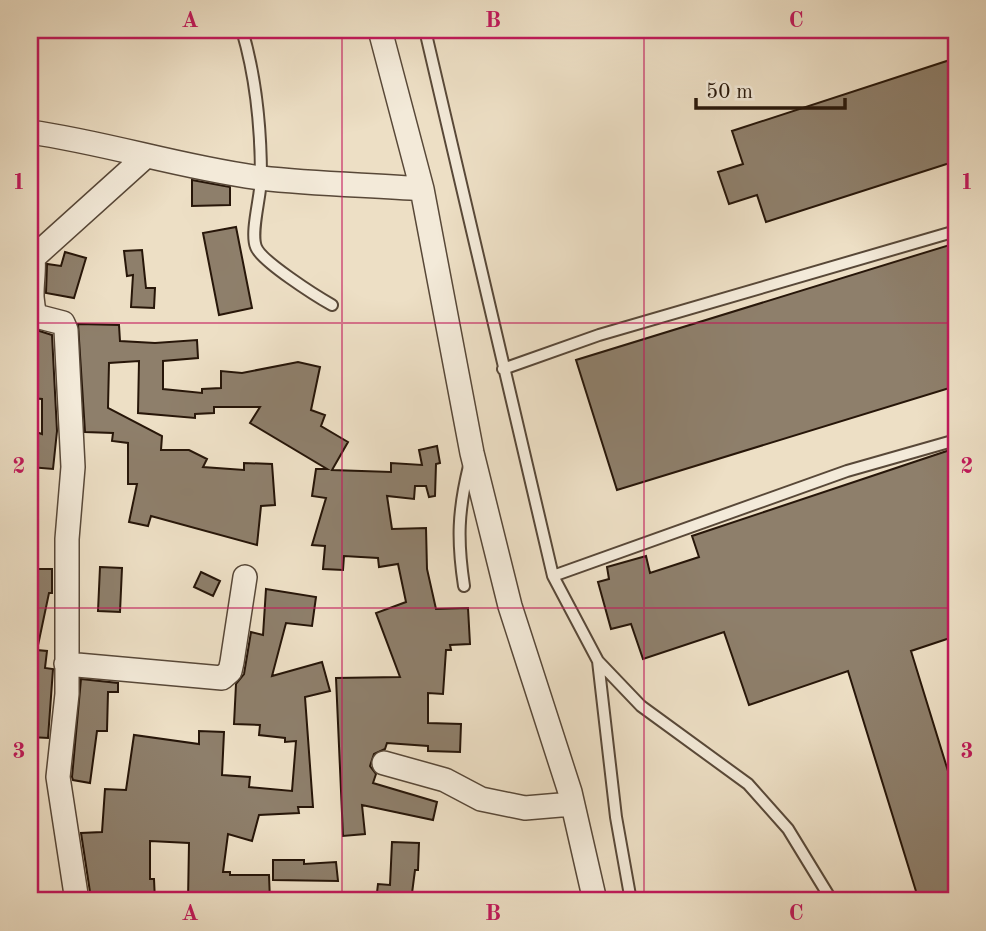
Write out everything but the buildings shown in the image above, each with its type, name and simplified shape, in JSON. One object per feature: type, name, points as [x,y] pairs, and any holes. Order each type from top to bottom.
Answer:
[{"type":"street","points":[[380,30],[422,189],[472,453],[510,606],[572,804],[594,901]]},
{"type":"street","points":[[30,132],[92,142],[146,156],[261,178],[422,189]]},
{"type":"street","points":[[77,901],[58,777],[66,715],[66,664],[69,650],[67,539],[73,467],[66,330],[63,323],[36,316],[30,289],[32,253],[146,156]]},
{"type":"street","points":[[66,664],[222,678],[230,671],[245,577]]},
{"type":"street","points":[[384,763],[445,780],[481,799],[525,808],[572,804]]},
{"type":"lane","points":[[242,30],[254,86],[261,178],[254,237],[257,249],[305,290],[332,305]]},
{"type":"lane","points":[[425,30],[553,576],[598,661],[641,706],[748,784],[788,829],[832,901]]},
{"type":"lane","points":[[503,369],[599,335],[956,231]]},
{"type":"lane","points":[[553,576],[847,471],[956,440]]},
{"type":"lane","points":[[464,586],[457,542],[458,515],[472,453]]},
{"type":"lane","points":[[598,661],[616,817],[631,901]]}]
